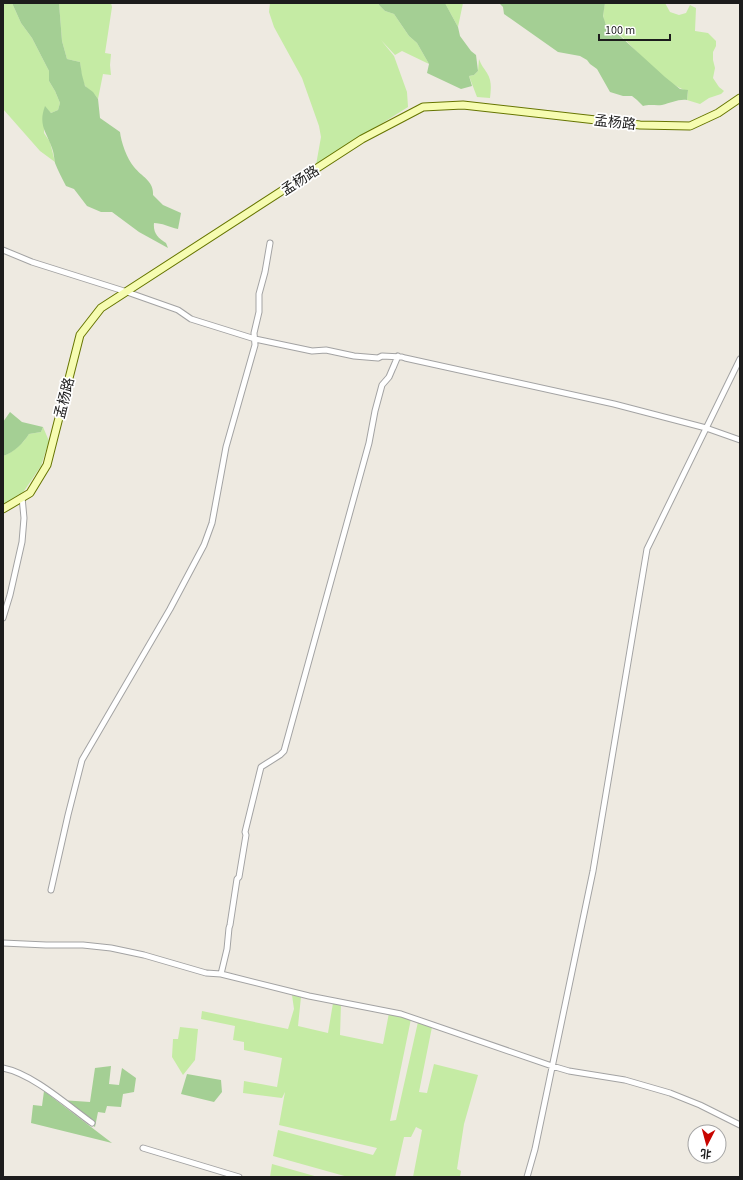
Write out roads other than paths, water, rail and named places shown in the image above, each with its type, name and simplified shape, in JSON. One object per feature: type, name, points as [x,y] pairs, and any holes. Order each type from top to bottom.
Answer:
[{"type":"main road","name":"孟杨路","points":[[3,510],[30,493],[47,465],[80,335],[100,308],[362,139],[423,107],[463,105],[640,125],[690,126],[718,113],[740,98]]},
{"type":"street","points":[[51,890],[82,760],[170,609],[204,545],[212,523],[226,447],[255,345],[254,333],[259,312],[259,294],[265,272],[270,243]]},
{"type":"street","points":[[3,250],[32,262],[178,310],[191,319],[255,339],[312,351],[326,350],[354,356],[378,358],[382,356],[398,356],[614,404],[706,428],[740,440]]},
{"type":"street","points":[[393,368],[398,356]]},
{"type":"street","points":[[221,974],[227,949],[229,928],[245,832],[261,768],[284,751],[369,443],[382,385],[389,377],[398,356]]},
{"type":"street","points":[[527,1177],[535,1149],[593,871],[647,549],[740,359]]},
{"type":"street","points":[[3,618],[22,542],[24,518],[22,498]]},
{"type":"street","points":[[3,943],[83,945],[111,948],[144,955],[206,973],[221,974],[309,996],[401,1014],[569,1071],[625,1080],[670,1093],[700,1105],[740,1125]]},
{"type":"street","points":[[3,1068],[31,1079],[92,1122]]},
{"type":"street","points":[[144,1148],[239,1177]]}]
